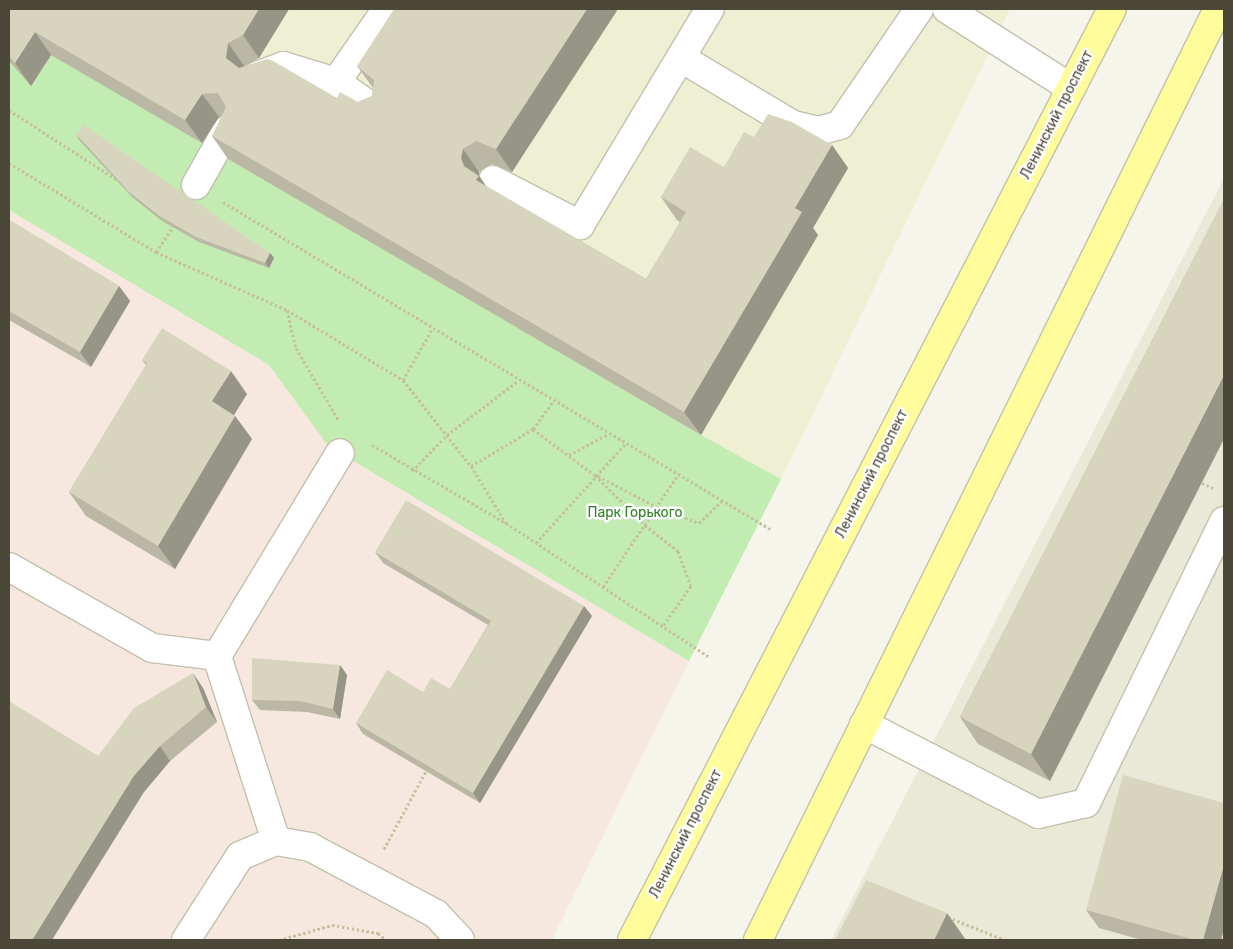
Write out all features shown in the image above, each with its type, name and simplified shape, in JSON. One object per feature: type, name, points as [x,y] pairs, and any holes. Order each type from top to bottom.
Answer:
[{"type":"main road","name":"Ленинский проспект","points":[[632,940],[1112,9]]},
{"type":"main road","points":[[758,940],[1218,9]]},
{"type":"lane","points":[[336,82],[388,9]]},
{"type":"lane","points":[[493,180],[580,226],[710,9]]},
{"type":"lane","points":[[681,58],[793,125],[818,131],[840,125],[919,9]]},
{"type":"lane","points":[[948,9],[1071,88]]},
{"type":"lane","points":[[257,76],[282,66],[336,82],[376,110]]},
{"type":"lane","points":[[196,185],[227,130]]},
{"type":"lane","points":[[276,841],[217,656],[340,453]]},
{"type":"lane","points":[[864,724],[1038,814],[1086,803],[1224,521]]},
{"type":"lane","points":[[9,566],[152,648],[217,656]]},
{"type":"lane","points":[[186,940],[240,856],[276,841],[310,847],[436,914],[460,940]]},
{"type":"path","points":[[9,110],[122,183]]},
{"type":"path","points":[[9,163],[156,252],[287,310],[403,380],[471,466],[506,523]]},
{"type":"path","points":[[156,252],[196,185],[553,402],[772,530]]},
{"type":"path","points":[[287,310],[296,348],[341,425]]},
{"type":"path","points":[[403,380],[432,329]]},
{"type":"path","points":[[412,471],[446,436],[518,380]]},
{"type":"path","points":[[471,466],[533,429],[553,402]]},
{"type":"path","points":[[533,429],[595,475],[645,525],[678,551],[691,586],[663,626]]},
{"type":"path","points":[[569,455],[608,434]]},
{"type":"path","points":[[367,442],[412,471],[506,523],[708,656]]},
{"type":"path","points":[[536,544],[595,475],[625,444]]},
{"type":"path","points":[[595,475],[657,507],[699,524],[722,500]]},
{"type":"path","points":[[603,587],[678,475]]},
{"type":"path","points":[[1202,482],[1210,487]]},
{"type":"path","points":[[369,878],[426,771]]},
{"type":"path","points":[[944,915],[1005,940]]},
{"type":"path","points":[[279,940],[332,925],[378,933],[386,940]]},
{"type":"shaded area","points":[[9,9],[1010,9],[781,479],[701,435],[9,29]]},
{"type":"shaded area","points":[[1224,178],[1224,940],[831,940]]},
{"type":"shaded area","points":[[9,210],[269,365],[328,446],[689,661],[552,940],[9,940]]},
{"type":"green space","name":"Парк Горького","points":[[9,29],[701,435],[781,479],[689,661],[328,446],[269,365],[9,210]]},
{"type":"building","points":[[9,9],[259,9],[243,35],[228,43],[226,58],[239,68],[267,59],[273,61],[337,98],[340,92],[358,102],[372,96],[374,80],[357,66],[394,9],[587,9],[496,149],[476,141],[463,149],[461,158],[464,166],[479,176],[476,180],[646,279],[686,212],[661,197],[690,147],[724,167],[744,132],[754,137],[768,114],[792,122],[832,145],[795,208],[802,212],[684,412],[212,136],[226,107],[218,93],[202,94],[185,120],[35,32],[15,63],[9,56]]},
{"type":"building","points":[[84,125],[270,253],[265,263],[196,237],[158,215],[129,192],[76,134]]},
{"type":"building","points":[[1224,199],[1224,375],[1031,754],[960,717]]},
{"type":"building","points":[[9,220],[119,286],[80,352],[9,311]]},
{"type":"building","points":[[162,328],[231,371],[212,401],[235,416],[158,546],[69,492],[147,363],[142,360]]},
{"type":"building","points":[[406,500],[584,606],[473,793],[356,723],[387,670],[423,692],[431,678],[450,689],[491,621],[375,552]]},
{"type":"building","points":[[252,658],[340,665],[333,709],[300,701],[252,700]]},
{"type":"building","points":[[193,673],[206,707],[160,746],[133,777],[32,940],[9,940],[9,701],[98,756],[134,708]]},
{"type":"building","points":[[1123,775],[1224,803],[1224,865],[1203,940],[1195,940],[1086,910]]},
{"type":"building","points":[[866,880],[947,913],[934,940],[835,940]]}]
